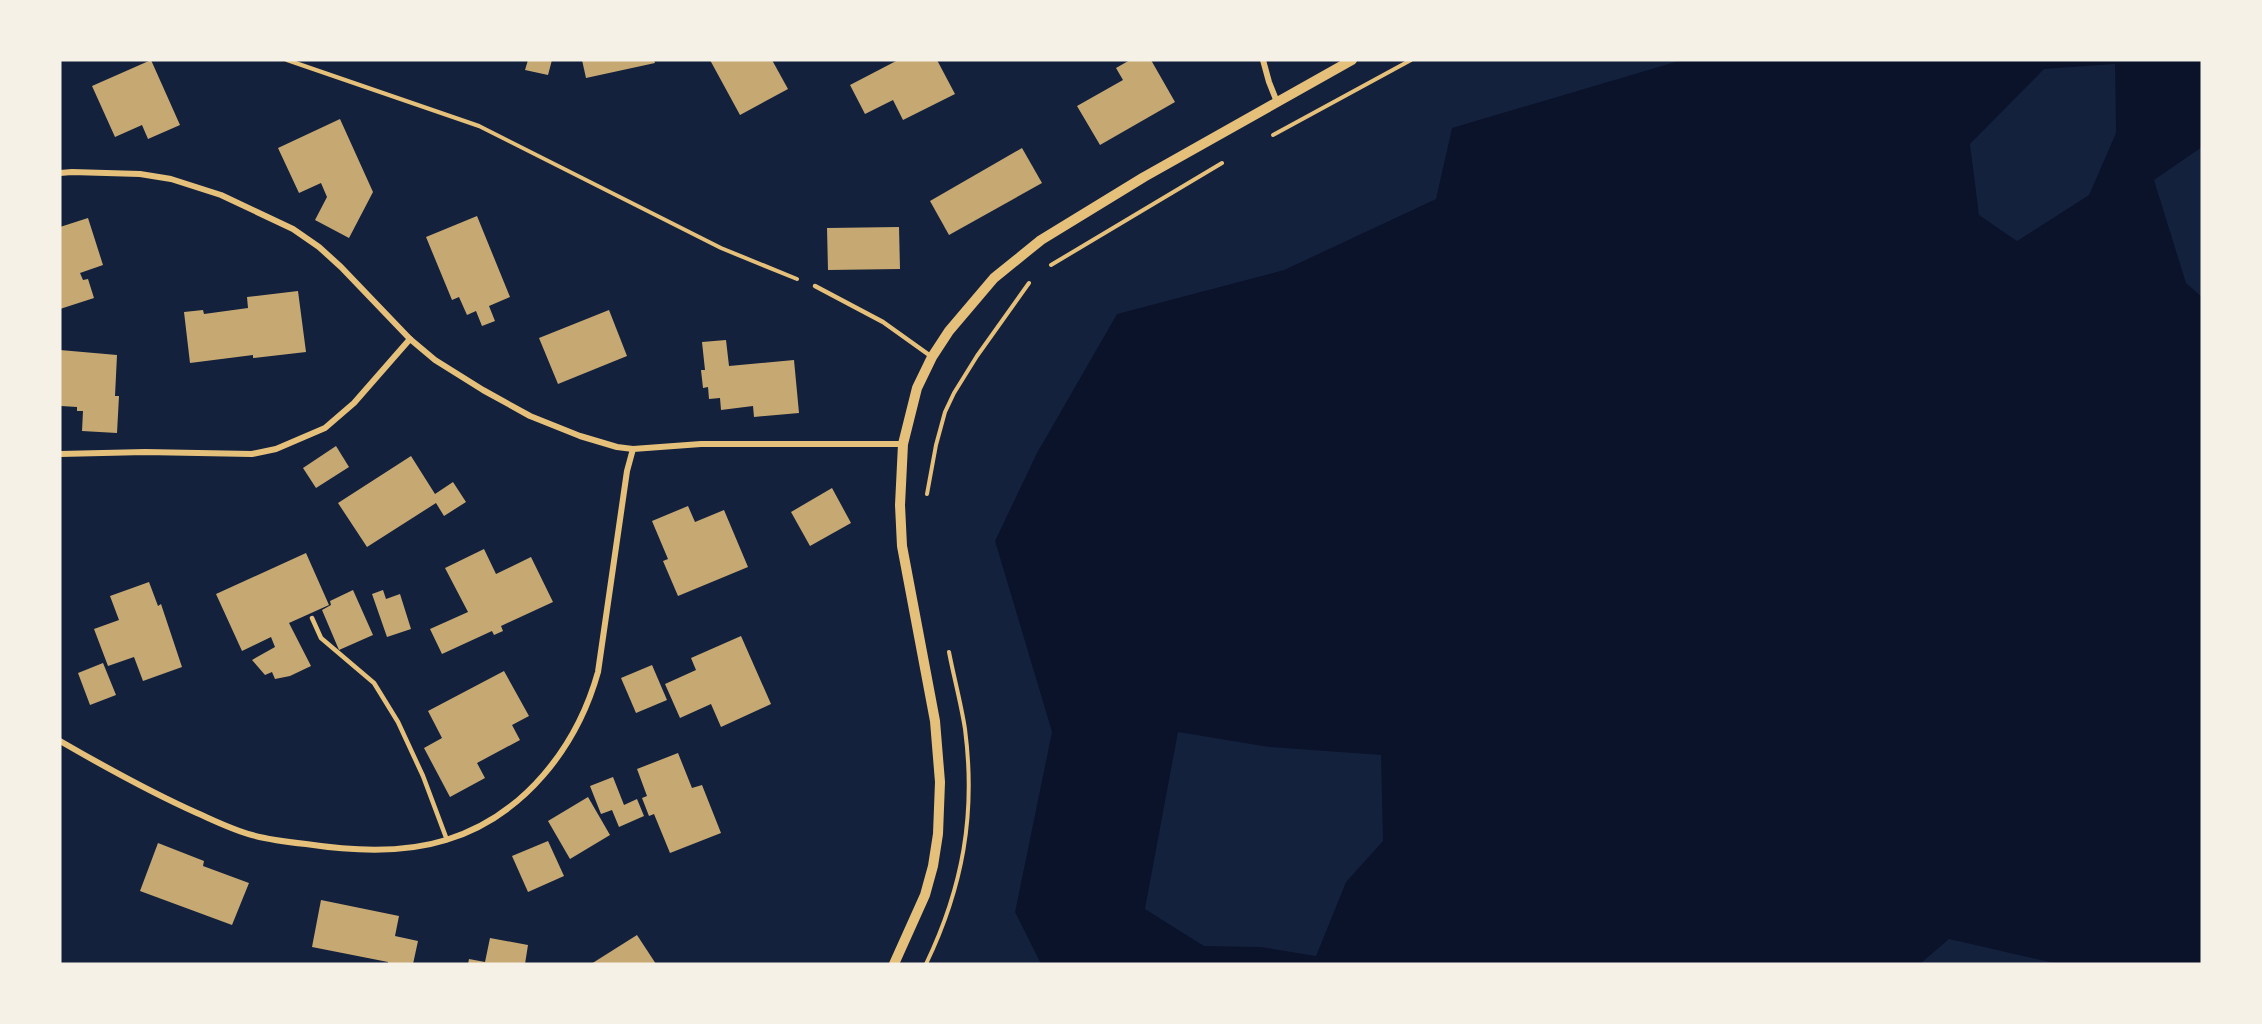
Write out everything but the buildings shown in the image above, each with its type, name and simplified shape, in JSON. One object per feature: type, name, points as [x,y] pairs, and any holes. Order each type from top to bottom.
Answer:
[{"type":"street","points":[[1263,60],[1277,102]]},
{"type":"street","points":[[894,964],[925,895],[938,834],[940,782],[935,722],[902,546],[900,505],[903,444],[917,388],[932,357],[949,331],[994,278],[1041,240],[1144,177],[1352,60]]},
{"type":"street","points":[[60,173],[140,174],[171,179],[221,195],[293,229],[319,247],[341,267],[410,339],[435,360],[530,416],[580,436],[617,447],[633,449],[701,444],[903,444]]},
{"type":"street","points":[[60,454],[145,452],[252,454],[276,449],[326,428],[354,403],[410,339]]},
{"type":"street","points":[[60,741],[138,786],[229,827],[253,835],[352,850],[378,850],[447,840],[490,822],[535,786],[562,754],[591,699],[598,672],[627,471],[633,449]]},
{"type":"lane","points":[[815,286],[883,322],[932,357]]},
{"type":"lane","points":[[312,618],[321,638],[374,683],[398,722],[423,776],[447,840]]},
{"type":"path","points":[[287,60],[479,126],[721,248],[815,286]]},
{"type":"path","points":[[1271,136],[1411,60]]},
{"type":"path","points":[[1043,270],[1232,158]]},
{"type":"path","points":[[925,502],[936,445],[945,412],[954,393],[977,356],[1032,281]]},
{"type":"path","points":[[926,964],[948,909],[965,852],[969,803],[968,754],[948,646]]},
{"type":"water","points":[[1682,60],[2202,60],[2202,147],[2154,180],[2186,283],[2202,297],[2202,964],[2058,964],[1949,939],[1920,964],[1041,964],[1015,912],[1052,732],[995,541],[1037,453],[1117,314],[1284,270],[1436,199],[1452,128]],"holes":[[[2115,64],[2116,133],[2089,195],[2017,241],[1979,215],[1970,144],[2044,69]],[[1178,732],[1269,747],[1381,755],[1383,841],[1346,882],[1316,956],[1261,947],[1204,946],[1145,909]]]}]
